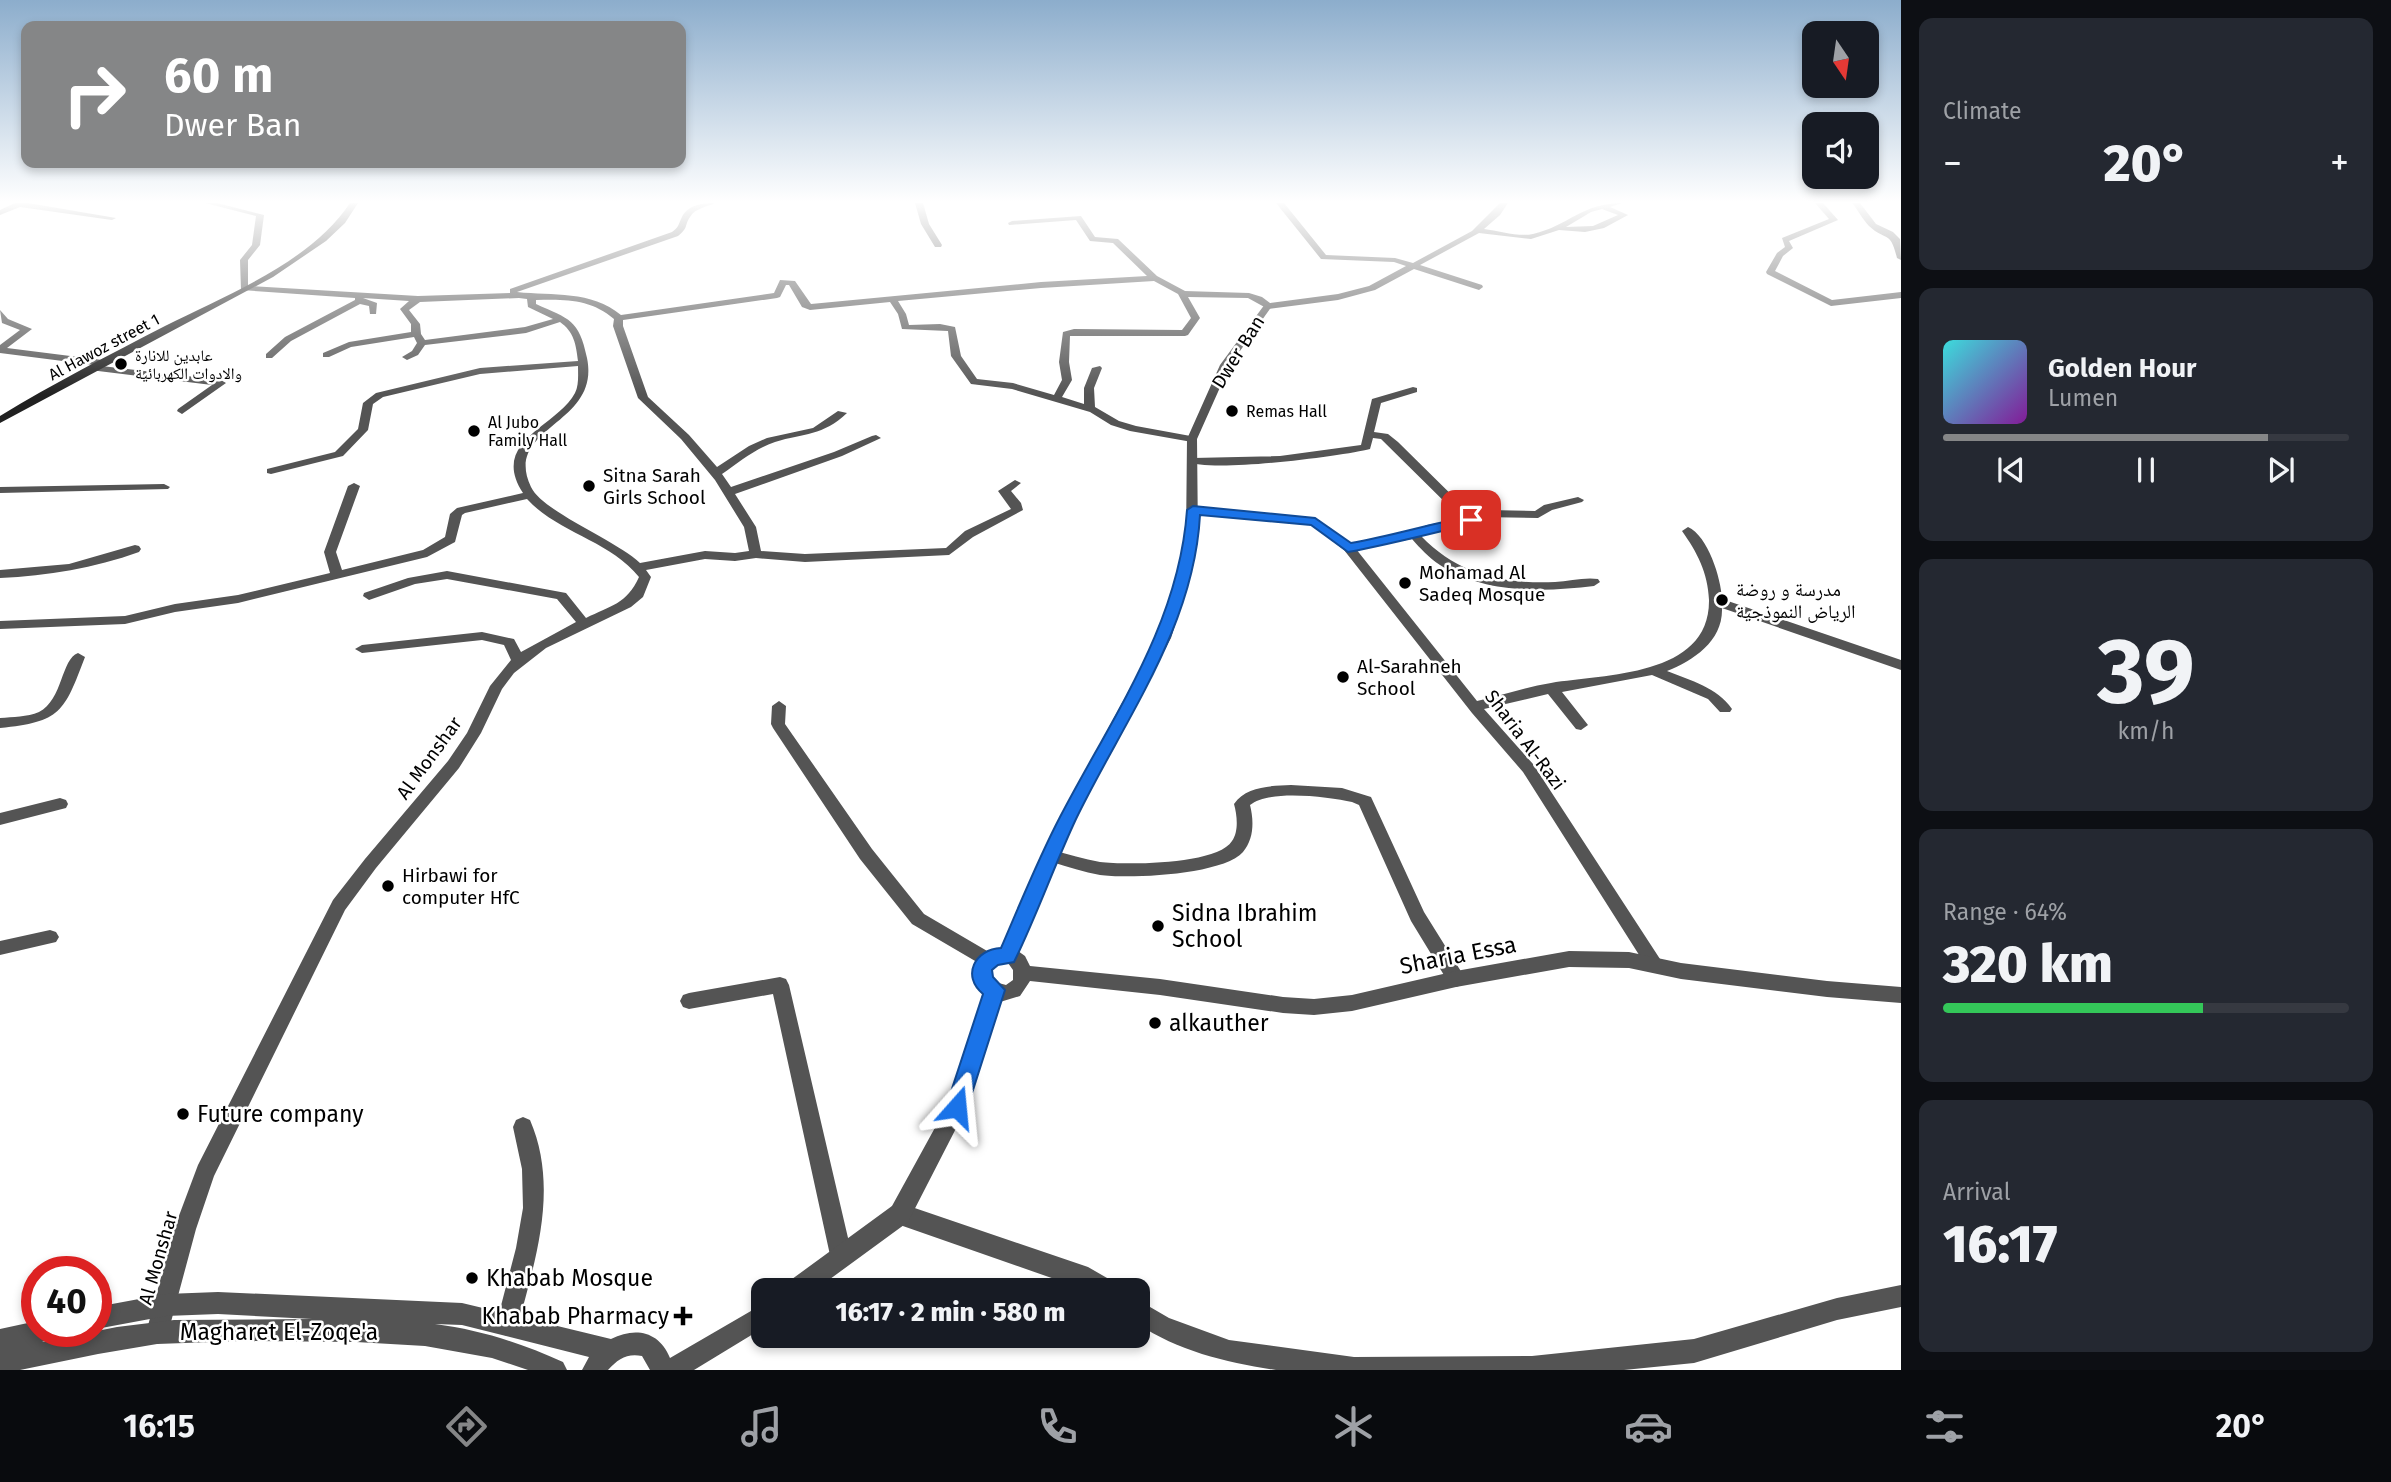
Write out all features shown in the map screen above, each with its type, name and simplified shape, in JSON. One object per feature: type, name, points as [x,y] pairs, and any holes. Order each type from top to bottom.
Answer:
[{"type":"main road","name":"Al Hawoz street 1","points":[[1,418],[279,267]]},
{"type":"street","points":[[244,267],[244,288],[359,299],[568,297],[595,301],[610,309],[619,318]]},
{"type":"street","points":[[499,296],[588,267]]},
{"type":"street","points":[[1142,267],[1154,278]]},
{"type":"street","points":[[1413,267],[1479,287]]},
{"type":"street","name":"Dwer Ban","points":[[1007,956],[1089,775],[1164,638],[1184,576],[1192,538],[1192,439],[1225,365],[1268,306],[1354,294],[1373,288],[1413,267]]},
{"type":"street","points":[[1773,267],[1770,272],[1830,303],[1901,295]]},
{"type":"street","points":[[619,318],[777,295],[783,282],[788,281],[792,283],[805,305],[810,307],[1154,278],[1167,282],[1181,292],[1196,318],[1185,334],[1066,334],[1064,362],[1067,380],[1057,398]]},
{"type":"street","points":[[1181,292],[1234,293],[1255,297],[1268,306]]},
{"type":"street","points":[[532,297],[531,305],[561,319],[575,330],[584,363],[580,394],[525,447],[519,466],[529,495],[625,555],[639,567],[705,555],[735,557],[755,554],[805,558],[949,551],[969,534],[1017,510],[1015,503],[1004,491],[1015,484]]},
{"type":"street","points":[[269,356],[288,339],[359,299],[374,304],[373,312]]},
{"type":"street","points":[[407,357],[419,338],[415,324],[404,309],[418,299]]},
{"type":"street","points":[[892,299],[902,314],[905,327],[912,329],[942,325],[952,329],[956,356],[974,382],[1013,386],[1090,409],[1115,423],[1134,429],[1192,439]]},
{"type":"street","points":[[0,313],[5,321],[27,328],[0,350]]},
{"type":"street","points":[[619,318],[618,326],[643,398],[685,437],[716,473],[750,527],[755,554]]},
{"type":"street","points":[[326,355],[349,345],[526,330],[561,319]]},
{"type":"street","points":[[0,350],[221,383],[181,411]]},
{"type":"street","points":[[271,471],[339,454],[363,430],[369,401],[381,394],[480,371],[584,363]]},
{"type":"street","points":[[1090,409],[1087,402],[1097,368]]},
{"type":"street","points":[[1193,461],[1282,459],[1366,447],[1376,401],[1413,390]]},
{"type":"street","points":[[716,473],[753,447],[816,430],[842,413]]},
{"type":"street","points":[[1370,435],[1384,436],[1394,444],[1471,520]]},
{"type":"street","points":[[729,492],[876,438]]},
{"type":"street","points":[[337,574],[330,552],[354,486]]},
{"type":"street","points":[[0,490],[164,487]]},
{"type":"street","points":[[0,625],[125,620],[175,608],[237,599],[437,550],[451,539],[456,514],[461,510],[529,495]]},
{"type":"street","points":[[1348,547],[1471,520],[1478,514],[1538,515],[1548,507],[1578,500]]},
{"type":"street","name":"Sharia Al-Razi","points":[[1193,510],[1315,522],[1348,547],[1528,768],[1654,964]]},
{"type":"street","points":[[1476,706],[1551,688],[1654,671],[1677,664],[1698,649],[1713,626],[1718,602],[1713,576],[1701,546],[1688,531]]},
{"type":"street","points":[[1413,534],[1448,565],[1502,583],[1550,588],[1594,582]]},
{"type":"street","points":[[0,573],[67,569],[111,559],[135,549]]},
{"type":"street","name":"Al Monshar","points":[[156,1333],[166,1305],[185,1229],[205,1172],[339,905],[359,874],[429,796],[468,743],[501,678],[518,661],[626,604],[638,594],[645,577],[639,567]]},
{"type":"street","points":[[369,596],[412,581],[447,575],[561,596],[584,624]]},
{"type":"street","points":[[1718,602],[1901,664]]},
{"type":"street","points":[[362,649],[482,636],[509,642],[518,661]]},
{"type":"street","points":[[0,723],[34,720],[52,712],[59,704],[78,657]]},
{"type":"street","points":[[1654,671],[1713,696],[1725,709]]},
{"type":"street","points":[[1551,688],[1581,724]]},
{"type":"street","points":[[779,706],[778,724],[866,853],[918,919],[988,960],[1007,956],[1019,962],[1024,973],[1021,985],[1002,992],[989,987],[981,970],[988,960]]},
{"type":"street","points":[[1052,856],[1113,869],[1139,870],[1199,863],[1232,852],[1243,836],[1246,819],[1242,804],[1251,796],[1296,790],[1354,794],[1365,801],[1417,916],[1456,979]]},
{"type":"street","points":[[0,819],[60,804]]},
{"type":"street","points":[[0,948],[50,937]]},
{"type":"street","name":"Sharia Essa","points":[[1024,973],[1160,987],[1304,1007],[1352,1003],[1456,979],[1569,959],[1654,964],[1681,971],[1826,989],[1901,995]]},
{"type":"street","points":[[689,1001],[780,985],[841,1255]]},
{"type":"street","points":[[811,1278],[900,1214],[957,1107],[995,990]]},
{"type":"street","points":[[507,1325],[528,1246],[533,1202],[533,1171],[523,1127]]},
{"type":"street","points":[[900,1214],[1088,1278]]},
{"type":"street","points":[[1150,1319],[1162,1327],[1229,1352],[1354,1369],[1532,1368],[1694,1351],[1837,1309],[1901,1296]]},
{"type":"street","name":"Magharet El-Zoqe'a","points":[[112,1315],[166,1305],[218,1303],[462,1314],[610,1350]]},
{"type":"street","points":[[672,1370],[751,1322]]},
{"type":"street","name":"Magharet El-Zoqe'a","points":[[0,1363],[68,1347],[156,1333],[219,1329],[370,1330],[453,1338],[528,1356],[555,1370]]},
{"type":"street","points":[[0,1341],[21,1336]]},
{"type":"street","points":[[594,1370],[610,1350],[635,1342],[646,1345],[655,1352],[662,1370]]},
{"type":"place","name":"عابدين للانارة والادوات الكهربائية","points":[[121,364]]},
{"type":"place","name":"Remas Hall","points":[[1232,411]]},
{"type":"place","name":"Al Jubo Family Hall","points":[[474,431]]},
{"type":"place","name":"Sitna Sarah Girls School","points":[[589,486]]},
{"type":"place","name":"Mohamad Al Sadeq Mosque","points":[[1405,583]]},
{"type":"place","name":"مدرسة و روضة الرياض النموذجية","points":[[1722,600]]},
{"type":"place","name":"Al-Sarahneh School","points":[[1343,677]]},
{"type":"place","name":"Hirbawi for computer HfC","points":[[388,886]]},
{"type":"place","name":"Sidna Ibrahim School","points":[[1158,926]]},
{"type":"place","name":"alkauther","points":[[1155,1023]]},
{"type":"place","name":"Future company","points":[[183,1114]]},
{"type":"place","name":"Khabab Mosque","points":[[472,1278]]},
{"type":"place","name":"Khabab Pharmacy","points":[[683,1316]]},
{"type":"route","points":[[957,1107],[995,990],[984,982],[981,970],[988,960],[1000,955],[1007,956],[1089,775],[1164,638],[1184,576],[1192,538],[1193,510],[1315,522],[1348,547],[1404,538],[1431,528],[1471,520]]}]
